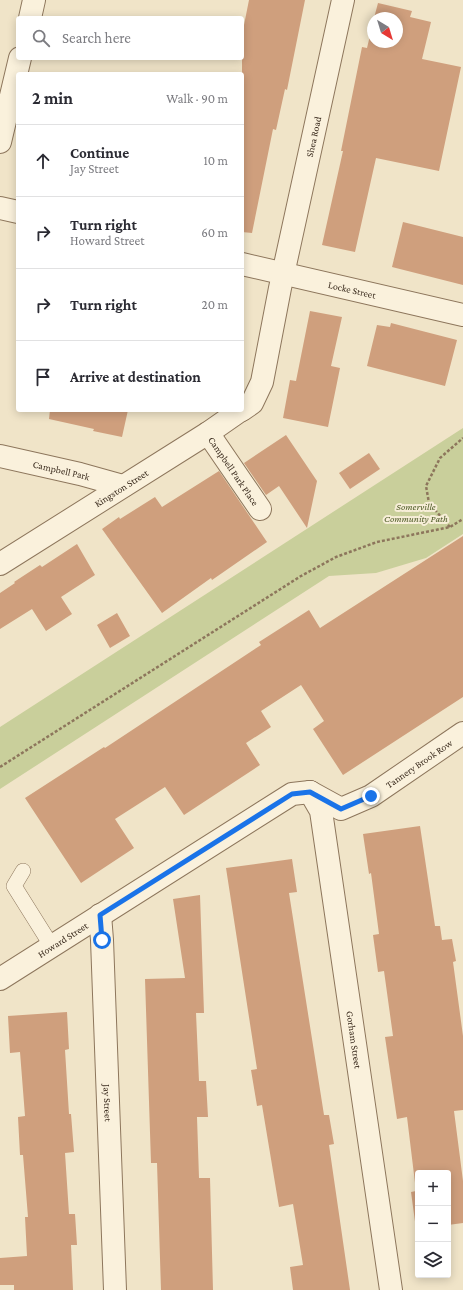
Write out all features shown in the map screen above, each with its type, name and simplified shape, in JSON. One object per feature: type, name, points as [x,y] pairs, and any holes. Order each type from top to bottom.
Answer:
[{"type":"street","points":[[30,16],[34,0]]},
{"type":"street","name":"Shea Road","points":[[284,274],[343,0]]},
{"type":"street","points":[[17,72],[20,60]]},
{"type":"street","points":[[0,142],[16,75]]},
{"type":"street","points":[[0,208],[16,212]]},
{"type":"street","name":"Locke Street","points":[[244,264],[463,315]]},
{"type":"street","name":"Kingston Street","points":[[244,409],[252,403],[262,382],[284,274]]},
{"type":"street","name":"Kingston Street","points":[[0,564],[239,412]]},
{"type":"street","name":"Campbell Park Place","points":[[208,433],[260,509]]},
{"type":"street","name":"Campbell Park","points":[[0,456],[80,474],[123,486]]},
{"type":"street","name":"Tannery Brook Row","points":[[310,792],[341,809],[371,796],[463,733]]},
{"type":"street","name":"Howard Street","points":[[0,979],[51,945],[292,794],[310,792]]},
{"type":"street","name":"Gorham Street","points":[[310,792],[321,811],[391,1290]]},
{"type":"street","name":"Jay Street","points":[[100,915],[114,1290]]},
{"type":"lane","points":[[23,870],[14,886],[51,945]]},
{"type":"path","points":[[450,527],[428,503],[426,486],[440,458],[463,438]]},
{"type":"path","points":[[0,767],[301,576],[336,557],[377,542],[450,527],[463,519]]},
{"type":"green space","name":"Somerville Community Path","points":[[463,428],[463,534],[426,558],[376,573],[329,576],[0,789],[0,727]]},
{"type":"building","points":[[249,0],[305,0],[287,90],[285,89],[276,130],[273,129],[252,233],[244,232],[244,72],[242,72],[242,60],[244,60],[244,25]]},
{"type":"building","points":[[378,3],[412,11],[410,17],[431,22],[422,59],[461,67],[439,171],[376,158],[355,252],[322,245],[343,151],[341,151],[362,47],[403,48],[403,12],[376,12]]},
{"type":"building","points":[[403,222],[463,237],[463,285],[392,267]]},
{"type":"building","points":[[310,311],[342,317],[331,366],[340,368],[328,427],[283,418],[290,380],[296,381]]},
{"type":"building","points":[[391,323],[457,340],[445,386],[367,366],[377,325],[390,327]]},
{"type":"building","points":[[50,412],[128,412],[122,437],[49,419]]},
{"type":"building","points":[[286,435],[317,481],[307,528],[279,486],[266,495],[244,463]]},
{"type":"building","points":[[369,453],[380,469],[350,489],[339,473]]},
{"type":"building","points":[[219,471],[267,542],[212,580],[211,578],[162,613],[102,529],[119,517],[120,519],[155,497],[162,507]]},
{"type":"building","points":[[463,536],[463,697],[343,775],[313,729],[324,721],[301,685],[261,711],[271,727],[246,743],[260,765],[184,815],[165,787],[115,819],[134,848],[81,883],[25,798],[104,747],[105,748],[261,645],[259,642],[309,610],[320,628]]},
{"type":"building","points":[[77,544],[95,575],[61,597],[72,614],[46,631],[32,609],[0,629],[0,593],[40,565],[42,567]]},
{"type":"building","points":[[117,613],[130,636],[110,648],[97,625]]},
{"type":"building","points":[[420,826],[435,926],[440,926],[442,940],[452,939],[456,961],[453,962],[463,1036],[463,1110],[454,1111],[463,1181],[463,1223],[451,1225],[451,1170],[415,1170],[415,1183],[407,1117],[397,1119],[385,1037],[393,1036],[384,971],[378,972],[373,935],[379,934],[371,873],[369,874],[363,834]]},
{"type":"building","points":[[292,859],[297,892],[289,893],[324,1115],[329,1115],[334,1144],[329,1145],[350,1290],[293,1290],[290,1267],[303,1265],[293,1204],[279,1207],[262,1105],[257,1106],[251,1070],[257,1069],[226,868]]},
{"type":"building","points":[[200,895],[204,1013],[196,1013],[199,1081],[206,1081],[208,1117],[197,1117],[199,1178],[210,1178],[213,1290],[161,1290],[157,1163],[151,1163],[145,979],[185,978],[173,899]]},
{"type":"building","points":[[67,1012],[69,1049],[65,1050],[69,1114],[71,1114],[74,1152],[65,1153],[69,1214],[75,1214],[77,1245],[71,1245],[73,1290],[14,1290],[14,1285],[0,1285],[0,1258],[27,1256],[25,1217],[28,1217],[23,1155],[20,1155],[18,1117],[25,1116],[20,1052],[10,1053],[8,1016]]},
{"type":"building","points":[[415,1191],[415,1222],[411,1192]]},
{"type":"route","points":[[102,940],[100,915],[292,794],[310,792],[341,809],[371,796]]}]
